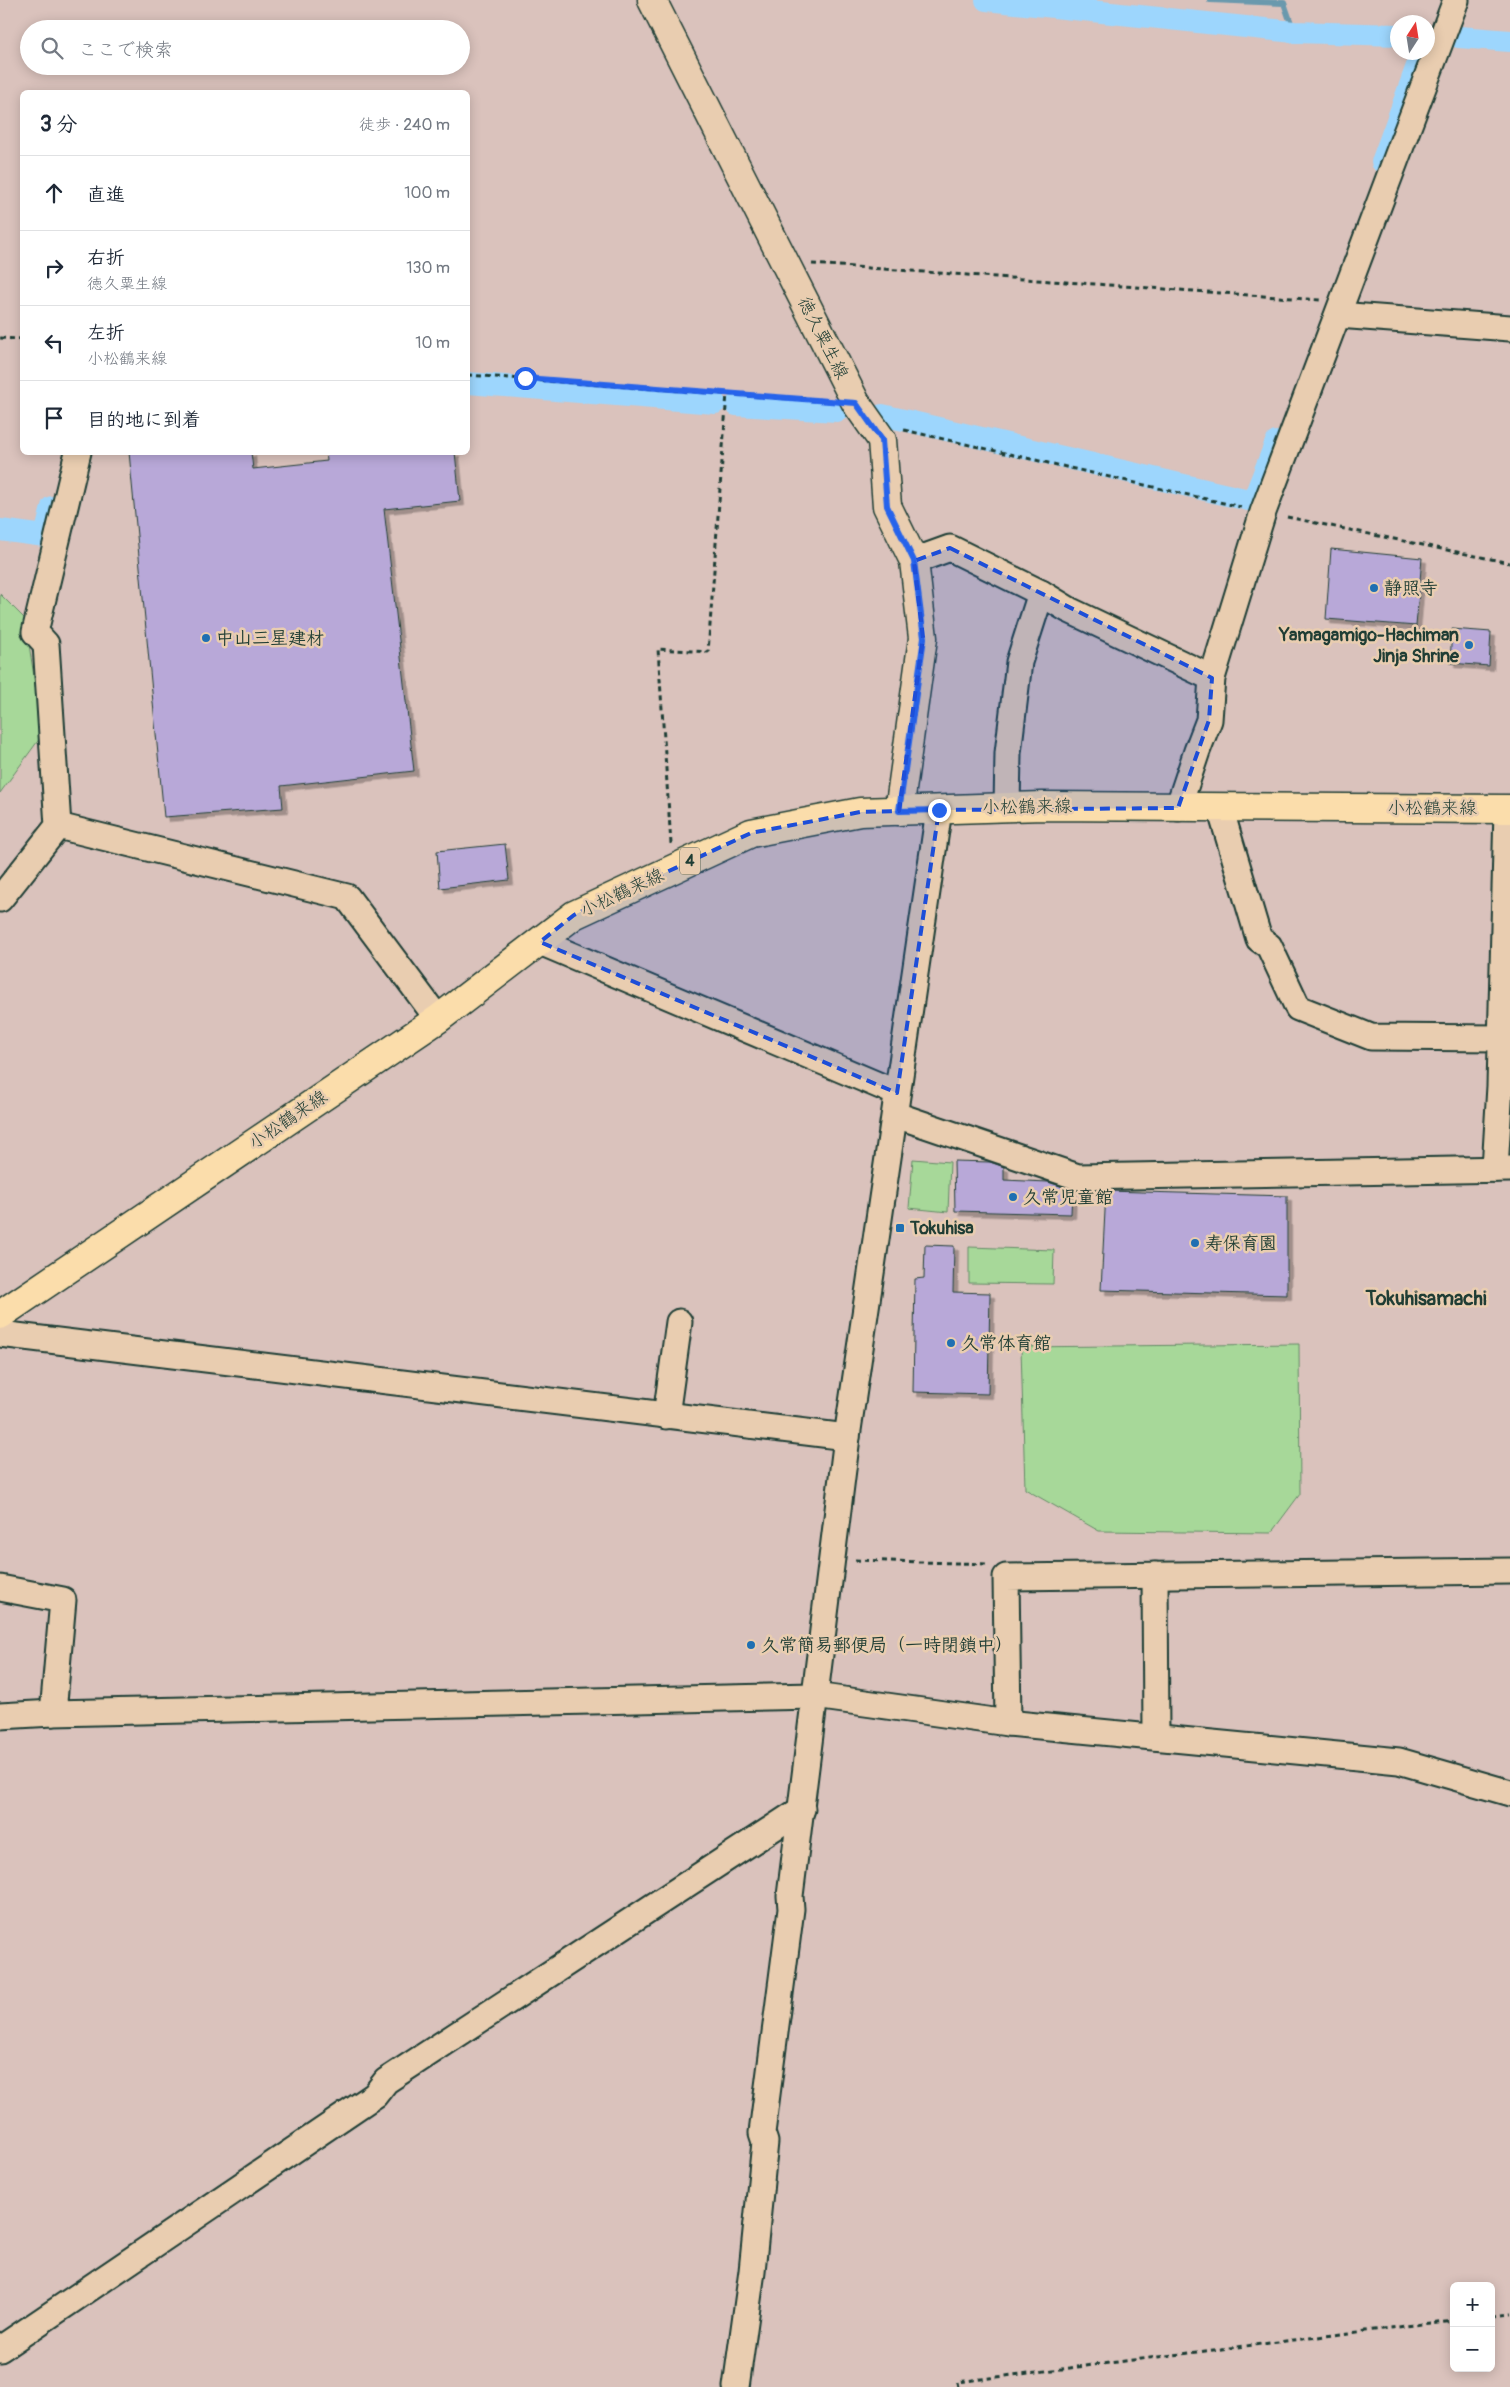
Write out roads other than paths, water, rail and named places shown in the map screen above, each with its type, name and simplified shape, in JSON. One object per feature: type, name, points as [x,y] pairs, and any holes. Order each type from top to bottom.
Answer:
[{"type":"main road","name":"徳久粟生線","points":[[652,0],[784,262],[864,413],[882,440],[887,506],[914,561],[924,638],[899,811]]},
{"type":"main road","name":"小松鶴来線","points":[[0,1331],[438,1019],[574,915],[751,833],[860,812],[1007,807],[1508,809]]},
{"type":"street","points":[[1178,808],[1196,751],[1209,720],[1212,678],[1263,512],[1456,0]]},
{"type":"street","points":[[1340,308],[1510,328]]},
{"type":"street","points":[[0,899],[58,826],[46,644],[35,632],[77,455]]},
{"type":"street","points":[[914,561],[950,548],[1042,593],[1069,610],[1212,678]]},
{"type":"street","points":[[1007,807],[1008,753],[1019,662],[1042,593]]},
{"type":"street","points":[[1220,808],[1259,940],[1269,946],[1298,1008],[1371,1037],[1501,1038]]},
{"type":"street","points":[[540,942],[897,1104],[1078,1176],[1502,1169],[1501,1038],[1508,809]]},
{"type":"street","points":[[736,2387],[752,2271],[765,2142],[762,2133],[847,1438],[939,810]]},
{"type":"street","points":[[58,826],[347,897],[438,1019]]},
{"type":"street","points":[[666,1416],[679,1322]]},
{"type":"street","points":[[0,1331],[847,1438]]},
{"type":"street","points":[[1008,1723],[1006,1577],[1510,1571]]},
{"type":"street","points":[[1155,1575],[1156,1737]]},
{"type":"street","points":[[0,1588],[62,1600],[53,1713]]},
{"type":"street","points":[[0,1716],[53,1713],[816,1696],[1008,1723],[1399,1761],[1510,1793]]},
{"type":"street","points":[[0,2349],[375,2095],[386,2081],[802,1809]]},
{"type":"waterway","points":[[986,0],[1294,32],[1390,35]]},
{"type":"waterway","points":[[1210,0],[1284,3],[1294,32]]},
{"type":"waterway","points":[[1459,37],[1510,41]]},
{"type":"waterway","points":[[1382,162],[1419,60]]},
{"type":"waterway","points":[[470,383],[715,403]]},
{"type":"waterway","points":[[736,405],[837,411]]},
{"type":"waterway","points":[[882,415],[1253,501],[1276,442]]},
{"type":"waterway","points":[[0,530],[45,536],[52,507]]},
{"type":"place","name":"静照寺","points":[[1374,588]]},
{"type":"place","name":"中山三星建材","points":[[206,638]]},
{"type":"place","name":"Yamagamigo-Hachiman Jinja Shrine","points":[[1469,645]]},
{"type":"place","name":"久常児童館","points":[[1013,1197]]},
{"type":"place","name":"Tokuhisa","points":[[900,1228]]},
{"type":"place","name":"寿保育園","points":[[1195,1243]]},
{"type":"place","name":"久常体育館","points":[[951,1343]]},
{"type":"place","name":"久常簡易郵便局（一時閉鎖中）","points":[[751,1645]]},
{"type":"district","name":"Tokuhisamachi","points":[[1426,1298]]}]
